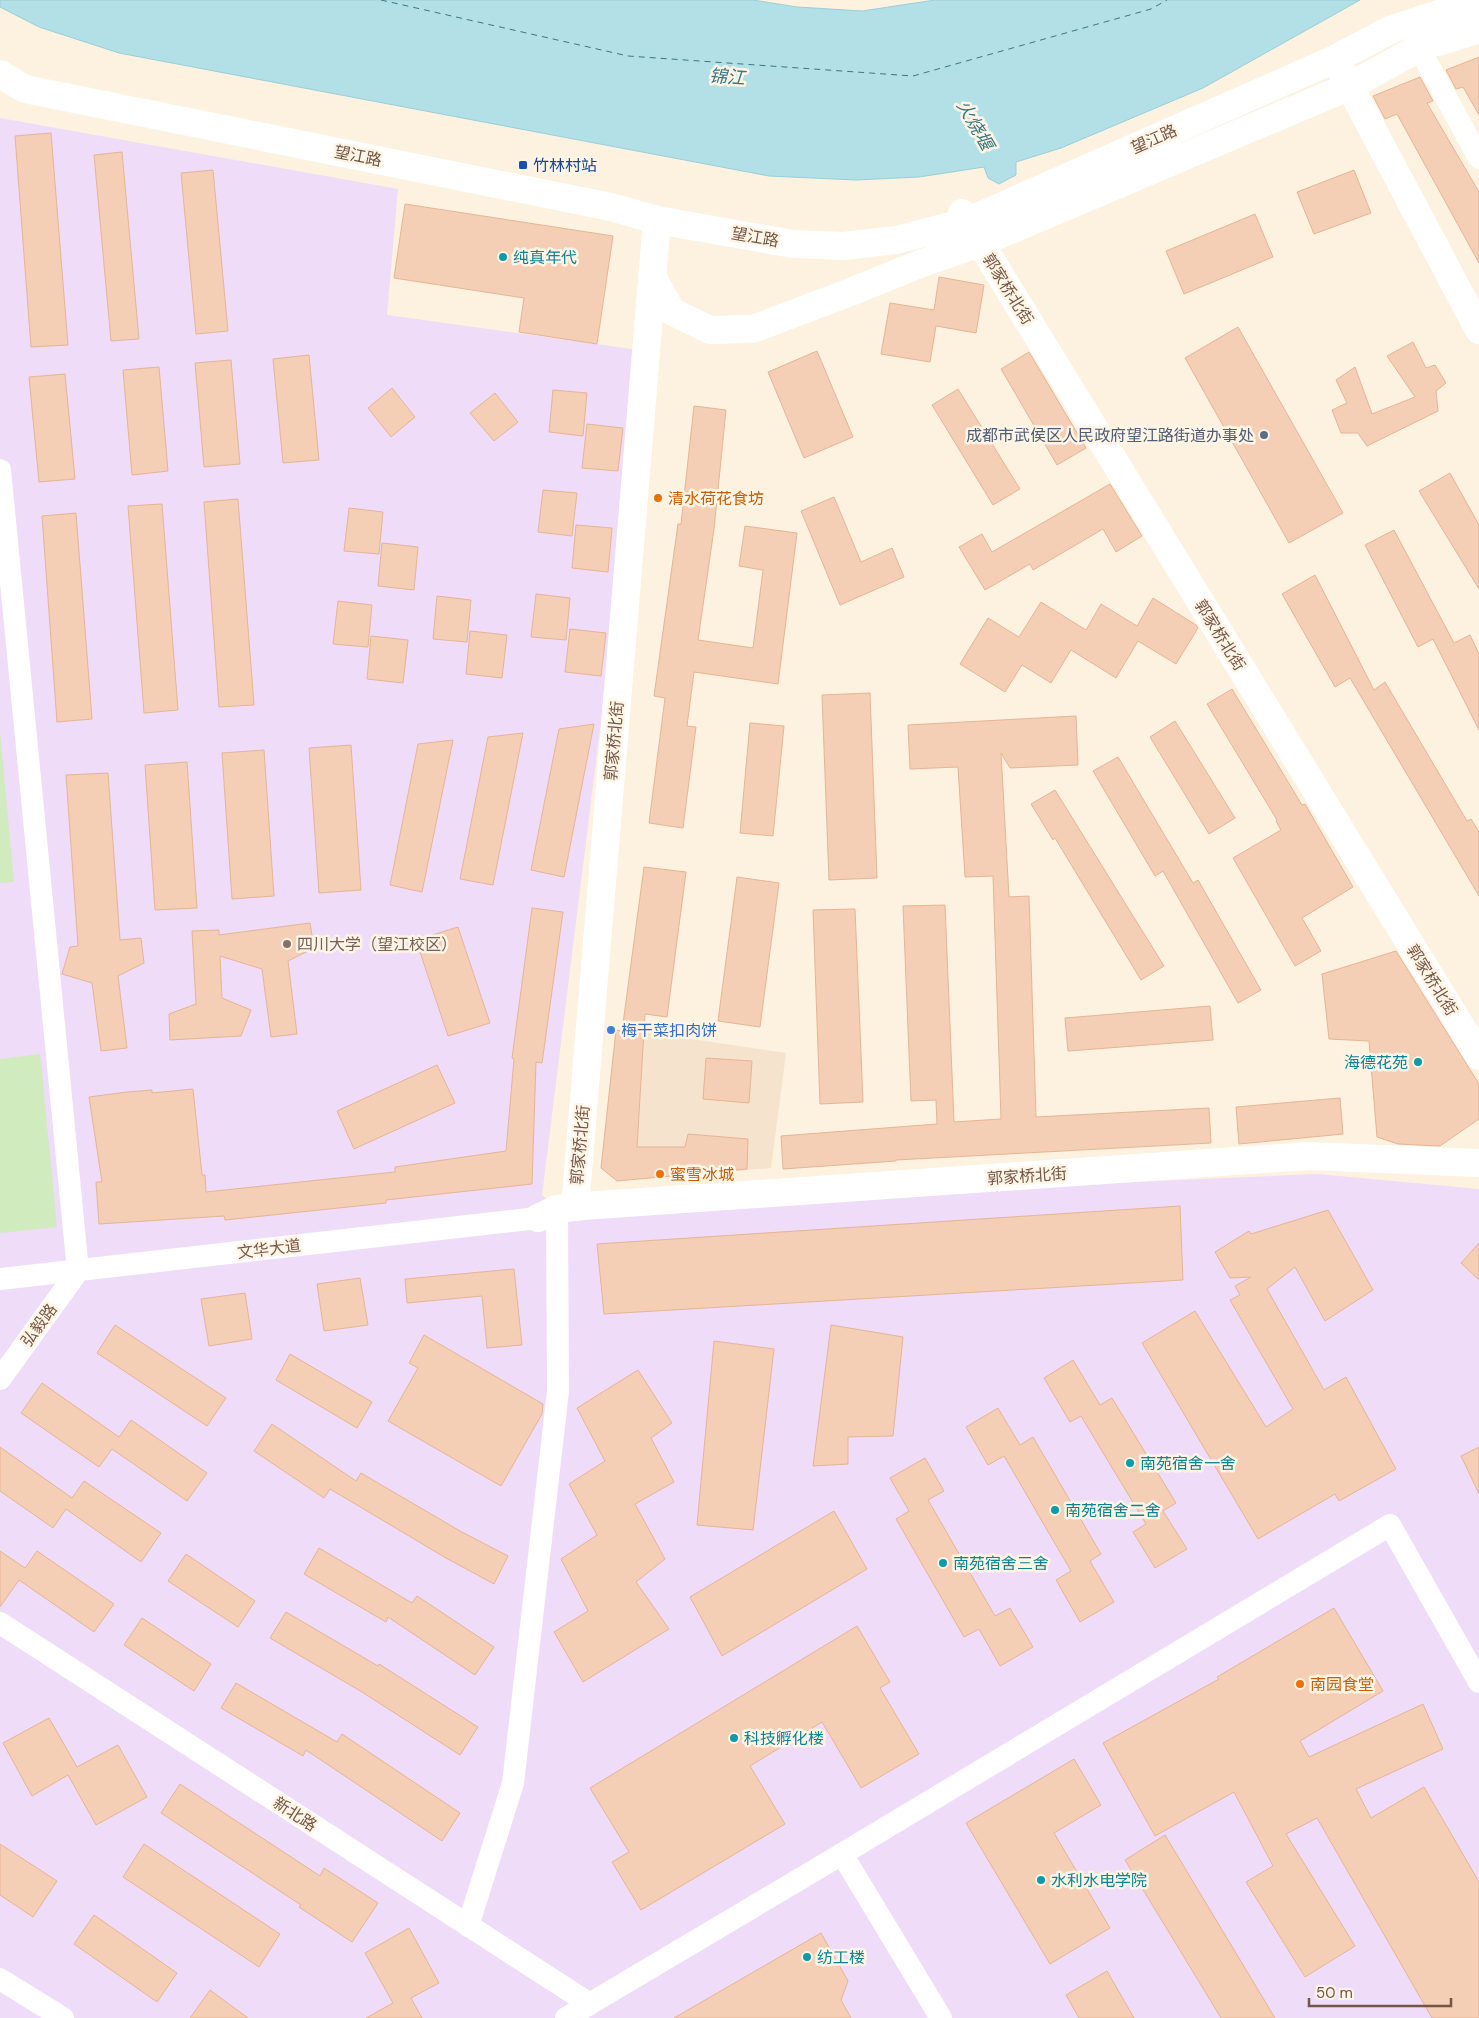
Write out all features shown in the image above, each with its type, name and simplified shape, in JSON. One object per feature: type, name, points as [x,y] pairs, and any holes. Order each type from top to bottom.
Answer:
[{"type":"street","points":[[1392,29],[1437,0]]},
{"type":"street","name":"望江路","points":[[652,276],[672,311],[710,330],[753,329],[917,265],[969,226],[1333,54],[1392,29],[1479,2]]},
{"type":"street","name":"望江路","points":[[0,74],[25,89],[611,207],[657,220],[793,244],[844,246],[896,240],[969,226],[1350,86],[1419,48],[1479,2]]},
{"type":"street","points":[[1479,29],[1419,48],[1479,158]]},
{"type":"street","points":[[1333,54],[1479,330]]},
{"type":"street","name":"郭家桥北街","points":[[657,220],[557,1211],[1309,1156],[1479,1163]]},
{"type":"street","name":"郭家桥北街","points":[[969,226],[1479,1056]]},
{"type":"street","points":[[0,470],[14,511],[78,1271]]},
{"type":"street","points":[[468,1926],[513,1784],[558,1392],[557,1211]]},
{"type":"street","name":"文华大道","points":[[0,1279],[78,1271],[557,1211]]},
{"type":"street","name":"弘毅路","points":[[0,1379],[78,1271]]},
{"type":"street","points":[[566,2018],[1390,1525],[1479,1682]]},
{"type":"street","name":"新北路","points":[[0,1623],[590,2004]]},
{"type":"street","points":[[842,1854],[941,2018]]},
{"type":"street","points":[[0,1979],[62,2018]]},
{"type":"shaded area","name":"四川大学（望江校区）","points":[[0,118],[398,189],[387,315],[639,350],[602,713],[542,1195],[557,1209],[583,1206],[1318,1174],[1479,1189],[1479,2018],[0,2018]]},
{"type":"shaded area","points":[[616,1030],[644,1032],[786,1053],[771,1168],[617,1181],[601,1168]]},
{"type":"green space","points":[[0,732],[14,882],[0,883]]},
{"type":"green space","points":[[40,1054],[57,1227],[0,1233],[0,1059]]},
{"type":"water","points":[[0,0],[753,0],[797,7],[862,11],[935,0],[1360,0],[1203,88],[1061,148],[1016,162],[1016,175],[999,184],[988,178],[984,167],[919,177],[856,180],[769,176],[119,53],[39,27],[0,7]]},
{"type":"building","points":[[1479,57],[1479,115],[1463,87],[1456,89],[1446,70]]},
{"type":"building","points":[[1420,77],[1433,101],[1427,103],[1479,192],[1479,263],[1397,114],[1385,119],[1373,96]]},
{"type":"building","points":[[51,133],[68,345],[31,347],[15,136]]},
{"type":"building","points":[[122,152],[139,339],[111,341],[94,155]]},
{"type":"building","points":[[213,170],[228,331],[196,334],[181,173]]},
{"type":"building","points":[[1354,170],[1371,213],[1314,234],[1297,192]]},
{"type":"building","name":"纯真年代","points":[[405,204],[613,236],[597,344],[519,332],[524,298],[394,278]]},
{"type":"building","points":[[1255,214],[1273,257],[1184,294],[1166,251]]},
{"type":"building","points":[[939,277],[984,285],[976,333],[936,326],[930,362],[881,354],[890,303],[934,310]]},
{"type":"building","name":"成都市武侯区人民政府望江路街道办事处","points":[[1238,327],[1343,513],[1289,543],[1185,358]]},
{"type":"building","points":[[1413,342],[1426,368],[1435,365],[1446,383],[1436,391],[1438,411],[1367,446],[1358,433],[1341,433],[1332,410],[1347,403],[1336,380],[1355,367],[1372,414],[1415,397],[1387,356]]},
{"type":"building","points":[[817,351],[853,437],[804,458],[768,372]]},
{"type":"building","points":[[1029,352],[1086,448],[1057,465],[1001,369]]},
{"type":"building","points":[[309,355],[319,460],[283,463],[273,359]]},
{"type":"building","points":[[231,360],[240,464],[204,467],[195,363]]},
{"type":"building","points":[[159,367],[168,471],[132,475],[123,370]]},
{"type":"building","points":[[65,374],[75,479],[39,482],[29,377]]},
{"type":"building","points":[[392,388],[415,417],[391,437],[368,408]]},
{"type":"building","points":[[958,389],[1020,489],[993,505],[932,405]]},
{"type":"building","points":[[553,390],[587,393],[583,436],[549,432]]},
{"type":"building","points":[[495,393],[518,422],[494,441],[470,413]]},
{"type":"building","points":[[694,406],[726,410],[714,529],[698,640],[753,648],[763,570],[739,566],[745,526],[797,533],[778,684],[694,672],[687,726],[696,727],[683,828],[649,823],[665,698],[654,696],[678,524],[681,524]]},
{"type":"building","points":[[587,424],[623,428],[618,471],[582,468]]},
{"type":"building","points":[[1450,473],[1479,525],[1479,589],[1419,491]]},
{"type":"building","points":[[1110,484],[1142,536],[1116,552],[1103,529],[1033,570],[1030,564],[985,590],[959,547],[982,534],[992,552]]},
{"type":"building","points":[[543,490],[577,493],[572,536],[538,532]]},
{"type":"building","points":[[834,497],[861,562],[892,548],[904,577],[840,605],[801,511]]},
{"type":"building","points":[[238,499],[254,705],[219,707],[204,502]]},
{"type":"building","points":[[162,504],[178,710],[144,713],[128,506]]},
{"type":"building","points":[[349,508],[383,512],[379,554],[344,551]]},
{"type":"building","points":[[76,513],[92,719],[57,722],[42,516]]},
{"type":"building","points":[[576,525],[612,528],[608,572],[572,568]]},
{"type":"building","points":[[1394,530],[1454,643],[1470,635],[1479,654],[1479,730],[1433,639],[1418,647],[1365,545]]},
{"type":"building","points":[[382,543],[418,547],[414,590],[378,586]]},
{"type":"building","points":[[1315,575],[1374,690],[1385,682],[1467,821],[1471,819],[1479,832],[1479,896],[1350,678],[1335,687],[1282,594]]},
{"type":"building","points":[[536,594],[570,598],[566,640],[531,637]]},
{"type":"building","points":[[437,596],[471,600],[467,642],[433,639]]},
{"type":"building","points":[[1153,598],[1198,628],[1176,664],[1138,641],[1116,678],[1071,650],[1051,683],[1022,665],[1005,692],[960,664],[988,618],[1019,637],[1041,602],[1086,630],[1101,604],[1137,626]]},
{"type":"building","points":[[338,601],[372,605],[368,647],[333,644]]},
{"type":"building","points":[[570,629],[606,633],[601,676],[565,672]]},
{"type":"building","points":[[470,631],[507,635],[502,678],[466,674]]},
{"type":"building","points":[[371,636],[408,640],[403,683],[367,679]]},
{"type":"building","points":[[1232,689],[1302,805],[1305,804],[1353,887],[1302,918],[1321,951],[1295,966],[1233,858],[1281,830],[1277,820],[1207,704]]},
{"type":"building","points":[[870,693],[877,878],[829,880],[822,695]]},
{"type":"building","points":[[1076,716],[1078,765],[1010,768],[1001,753],[1009,897],[1029,896],[1036,1117],[1209,1108],[1211,1143],[896,1160],[783,1169],[781,1136],[937,1124],[936,1100],[911,1101],[903,906],[945,905],[954,1122],[1001,1119],[993,876],[965,877],[958,767],[910,769],[908,725]]},
{"type":"building","points":[[1175,721],[1235,818],[1209,834],[1150,737]]},
{"type":"building","points":[[750,723],[784,726],[773,836],[740,833]]},
{"type":"building","points":[[594,724],[564,877],[531,870],[559,729]]},
{"type":"building","points":[[523,733],[493,885],[460,879],[488,737]]},
{"type":"building","points":[[453,740],[422,892],[390,885],[418,744]]},
{"type":"building","points":[[351,745],[361,890],[319,893],[309,748]]},
{"type":"building","points":[[264,750],[274,896],[232,899],[222,753]]},
{"type":"building","points":[[1118,757],[1193,883],[1198,880],[1261,990],[1238,1003],[1163,871],[1155,876],[1093,771]]},
{"type":"building","points":[[187,762],[197,908],[155,910],[145,765]]},
{"type":"building","points":[[108,773],[120,940],[141,938],[144,963],[118,976],[127,1048],[101,1051],[92,983],[62,974],[70,947],[78,946],[66,775]]},
{"type":"building","points":[[1055,790],[1164,966],[1141,980],[1055,838],[1053,840],[1031,804]]},
{"type":"building","points":[[644,867],[686,872],[667,1017],[645,1014],[637,1147],[685,1147],[688,1134],[748,1139],[747,1169],[617,1181],[601,1168],[616,1030],[622,1031]]},
{"type":"building","points":[[737,877],[779,883],[760,1027],[718,1021]]},
{"type":"building","points":[[532,908],[563,912],[542,1063],[536,1062],[532,1184],[386,1200],[386,1203],[225,1220],[224,1216],[99,1224],[96,1182],[102,1182],[89,1097],[152,1090],[152,1093],[193,1089],[202,1175],[205,1175],[206,1192],[395,1172],[395,1167],[506,1151],[514,1059],[512,1058]]},
{"type":"building","points":[[855,909],[863,1102],[820,1104],[813,910]]},
{"type":"building","points":[[310,923],[314,948],[288,961],[297,1034],[271,1037],[262,969],[220,956],[222,998],[251,1010],[241,1036],[170,1040],[169,1014],[196,1004],[192,931],[219,930],[219,935]]},
{"type":"building","points":[[458,927],[490,1023],[448,1036],[416,940]]},
{"type":"building","name":"海德花苑","points":[[1396,951],[1479,1084],[1479,1119],[1440,1146],[1398,1144],[1377,1137],[1369,1041],[1329,1039],[1322,974]]},
{"type":"building","points":[[1210,1006],[1213,1040],[1068,1051],[1065,1018]]},
{"type":"building","points":[[706,1058],[752,1061],[749,1103],[703,1099]]},
{"type":"building","points":[[437,1065],[455,1103],[354,1149],[337,1111]]},
{"type":"building","points":[[1340,1098],[1343,1134],[1239,1144],[1236,1107]]},
{"type":"building","points":[[1180,1206],[1183,1280],[604,1314],[597,1244]]},
{"type":"building","points":[[1328,1210],[1373,1290],[1325,1321],[1295,1267],[1267,1289],[1324,1390],[1346,1377],[1396,1469],[1339,1501],[1335,1494],[1258,1539],[1142,1343],[1195,1311],[1266,1427],[1293,1409],[1230,1300],[1240,1295],[1235,1286],[1251,1277],[1230,1278],[1215,1252],[1249,1231],[1251,1234]]},
{"type":"building","points":[[1479,1243],[1479,1280],[1461,1263]]},
{"type":"building","points":[[514,1269],[522,1345],[487,1348],[482,1296],[407,1303],[405,1279]]},
{"type":"building","points":[[360,1278],[368,1325],[324,1331],[317,1284]]},
{"type":"building","points":[[245,1293],[252,1339],[209,1346],[201,1299]]},
{"type":"building","points":[[115,1325],[226,1398],[207,1426],[97,1353]]},
{"type":"building","points":[[831,1325],[903,1337],[893,1436],[848,1437],[848,1464],[813,1466]]},
{"type":"building","points":[[424,1335],[543,1404],[542,1414],[501,1486],[388,1421],[418,1368],[409,1363]]},
{"type":"building","points":[[714,1341],[774,1349],[753,1530],[697,1525]]},
{"type":"building","points":[[290,1354],[372,1402],[357,1428],[276,1380]]},
{"type":"building","name":"南苑宿舍一舍","points":[[1073,1360],[1100,1405],[1112,1398],[1176,1503],[1163,1511],[1187,1549],[1155,1568],[1133,1532],[1146,1524],[1081,1416],[1070,1422],[1044,1378]]},
{"type":"building","points":[[638,1370],[672,1423],[651,1438],[674,1482],[635,1504],[665,1559],[636,1582],[669,1629],[583,1682],[554,1632],[588,1611],[561,1559],[597,1535],[569,1484],[605,1461],[577,1408]]},
{"type":"building","points":[[42,1383],[119,1437],[131,1420],[207,1473],[187,1501],[112,1449],[99,1467],[21,1413]]},
{"type":"building","name":"南苑宿舍二舍","points":[[998,1408],[1020,1445],[1033,1437],[1101,1554],[1090,1561],[1114,1602],[1080,1622],[1056,1580],[1071,1571],[1004,1456],[988,1465],[966,1427]]},
{"type":"building","points":[[272,1424],[356,1481],[361,1473],[460,1531],[508,1556],[494,1584],[446,1558],[330,1489],[324,1498],[254,1451]]},
{"type":"building","points":[[0,1447],[72,1498],[84,1481],[161,1533],[141,1562],[66,1509],[53,1528],[0,1491]]},
{"type":"building","points":[[1479,1447],[1479,1494],[1461,1456]]},
{"type":"building","name":"南苑宿舍三舍","points":[[925,1458],[944,1491],[928,1500],[995,1616],[1010,1608],[1033,1647],[1000,1666],[979,1629],[964,1637],[896,1519],[909,1511],[890,1478]]},
{"type":"building","points":[[834,1511],[867,1569],[722,1656],[690,1597]]},
{"type":"building","points":[[319,1548],[412,1603],[417,1596],[494,1647],[475,1675],[388,1617],[386,1622],[304,1574]]},
{"type":"building","points":[[0,1551],[25,1568],[37,1551],[114,1604],[94,1632],[19,1580],[0,1607]]},
{"type":"building","points":[[186,1554],[255,1601],[238,1627],[168,1581]]},
{"type":"building","points":[[1334,1608],[1383,1691],[1300,1741],[1309,1757],[1423,1704],[1443,1749],[1356,1789],[1371,1818],[1424,1787],[1479,1882],[1479,2018],[1432,2018],[1317,1818],[1286,1834],[1355,1946],[1305,1977],[1246,1882],[1273,1866],[1234,1792],[1155,1836],[1103,1743],[1219,1679],[1217,1677]]},
{"type":"building","points":[[286,1612],[378,1666],[379,1664],[478,1727],[460,1755],[362,1692],[270,1638]]},
{"type":"building","points":[[142,1618],[211,1664],[194,1691],[124,1645]]},
{"type":"building","name":"科技孵化楼","points":[[857,1626],[890,1682],[880,1688],[919,1754],[861,1788],[822,1722],[750,1766],[785,1824],[641,1910],[612,1862],[629,1852],[590,1788]]},
{"type":"building","points":[[236,1683],[337,1742],[342,1734],[460,1813],[442,1841],[306,1750],[303,1756],[221,1708]]},
{"type":"building","points":[[49,1718],[77,1767],[118,1745],[147,1797],[96,1825],[68,1775],[32,1796],[3,1743]]},
{"type":"building","name":"水利水电学院","points":[[1074,1759],[1101,1805],[1054,1833],[1110,1928],[1050,1964],[966,1823]]},
{"type":"building","points":[[180,1784],[320,1876],[324,1868],[378,1903],[352,1942],[299,1907],[301,1905],[161,1813]]},
{"type":"building","name":"水利水电学院","points":[[1165,1835],[1275,2018],[1221,2018],[1125,1860]]},
{"type":"building","points":[[0,1844],[57,1881],[33,1917],[0,1895]]},
{"type":"building","points":[[144,1844],[280,1934],[259,1967],[123,1877]]},
{"type":"building","points":[[94,1915],[177,1973],[157,2002],[74,1944]]},
{"type":"building","points":[[409,1928],[439,1983],[411,1998],[422,2018],[366,2018],[393,2003],[365,1953]]},
{"type":"building","name":"纺工楼","points":[[821,1933],[848,1981],[841,2000],[851,2018],[674,2018]]},
{"type":"building","points":[[1107,1971],[1134,2018],[1079,2018],[1066,1995]]},
{"type":"building","points":[[210,1990],[248,2018],[190,2018]]},
{"type":"ferry route","points":[[381,0],[628,56],[913,76],[1151,9],[1167,0]]},
{"type":"place","name":"竹林村站","points":[[523,165]]},
{"type":"place","name":"纯真年代","points":[[503,257]]},
{"type":"place","name":"成都市武侯区人民政府望江路街道办事处","points":[[1264,435]]},
{"type":"place","name":"清水荷花食坊","points":[[658,498]]},
{"type":"place","name":"四川大学（望江校区）","points":[[287,944]]},
{"type":"place","name":"梅干菜扣肉饼","points":[[611,1030]]},
{"type":"place","name":"海德花苑","points":[[1418,1062]]},
{"type":"place","name":"蜜雪冰城","points":[[660,1174]]},
{"type":"place","name":"南苑宿舍一舍","points":[[1130,1463]]},
{"type":"place","name":"南苑宿舍二舍","points":[[1055,1510]]},
{"type":"place","name":"南苑宿舍三舍","points":[[943,1563]]},
{"type":"place","name":"南园食堂","points":[[1300,1684]]},
{"type":"place","name":"科技孵化楼","points":[[734,1738]]},
{"type":"place","name":"水利水电学院","points":[[1041,1880]]},
{"type":"place","name":"纺工楼","points":[[807,1957]]},
{"type":"water label","name":"锦江","points":[[727,77]]},
{"type":"water label","name":"火烧堰","points":[[975,125]]}]
